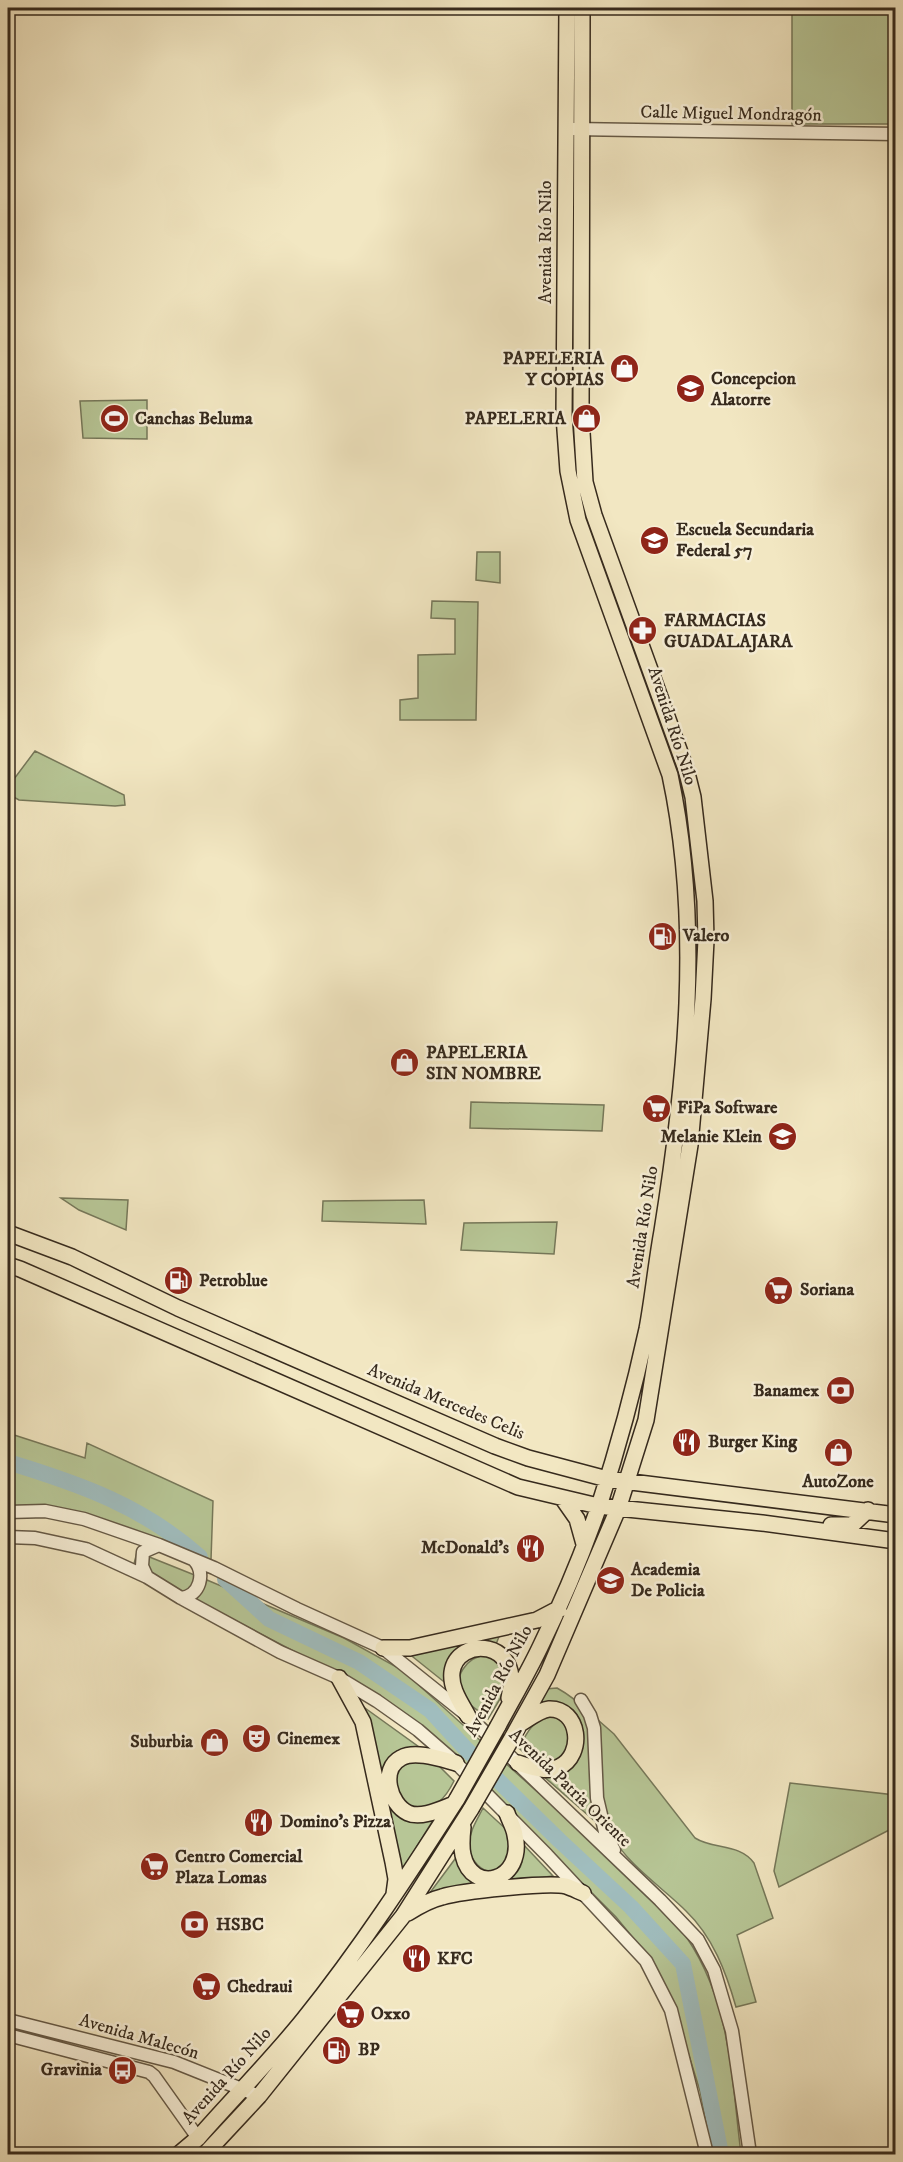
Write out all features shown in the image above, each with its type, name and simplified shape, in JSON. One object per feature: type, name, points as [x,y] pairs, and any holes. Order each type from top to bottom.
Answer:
[{"type":"main road","name":"Avenida Río Nilo","points":[[179,2154],[198,2138],[303,2020],[394,1896],[456,1802],[542,1643],[584,1545],[631,1400],[647,1326],[676,1145],[689,953],[684,864],[669,775],[578,520],[568,471],[564,416],[567,8]]},
{"type":"main road","name":"Avenida Río Nilo","points":[[206,2154],[259,2096],[403,1916],[463,1823],[547,1675],[618,1509],[646,1420],[690,1145],[705,965],[705,902],[693,797],[686,769],[594,515],[585,482],[581,436],[582,8]]},
{"type":"main road","name":"Avenida Mercedes Celis","points":[[8,1233],[72,1257],[195,1316],[495,1446],[528,1458],[607,1479],[896,1515]]},
{"type":"main road","points":[[8,1265],[518,1487],[563,1499],[618,1509],[762,1523],[896,1542]]},
{"type":"main road","points":[[563,1499],[577,1519],[584,1545]]},
{"type":"main road","points":[[762,1523],[779,1520],[852,1525],[868,1510]]},
{"type":"main road","points":[[383,1648],[410,1648],[537,1620],[558,1609],[572,1616]]},
{"type":"main road","points":[[468,1716],[453,1686],[452,1672],[457,1660],[466,1652],[478,1649],[489,1648],[498,1652],[505,1659],[512,1686],[506,1711]]},
{"type":"main road","points":[[339,1678],[363,1722],[393,1862],[396,1879],[394,1896]]},
{"type":"main road","points":[[518,1763],[543,1769],[559,1767],[570,1758],[577,1740],[572,1722],[558,1710],[544,1710],[520,1724]]},
{"type":"main road","points":[[456,1762],[416,1755],[402,1757],[393,1765],[389,1778],[391,1791],[398,1804],[408,1813],[420,1814],[456,1802]]},
{"type":"main road","points":[[463,1823],[463,1855],[467,1866],[474,1873],[494,1879],[505,1875],[513,1865],[516,1851],[515,1835],[507,1813]]},
{"type":"main road","points":[[403,1916],[426,1902],[443,1896],[472,1892],[551,1885],[566,1886],[583,1893]]},
{"type":"street","name":"Calle Miguel Mondragón","points":[[566,129],[896,134]]},
{"type":"street","name":"Avenida Patria Oriente","points":[[8,1512],[45,1511],[64,1514],[107,1526],[194,1560],[383,1648],[468,1716],[622,1863],[698,1940],[714,1970],[732,2031],[750,2154]]},
{"type":"street","points":[[8,1537],[35,1538],[86,1549],[147,1577],[280,1652],[339,1678],[410,1725],[456,1762],[646,1961],[670,2010],[707,2154]]},
{"type":"street","points":[[147,1577],[142,1566],[143,1552],[159,1545]]},
{"type":"street","points":[[181,1598],[188,1597],[199,1584],[201,1571],[194,1560]]},
{"type":"street","points":[[581,1700],[590,1715],[594,1728],[597,1798],[601,1818],[606,1836],[622,1863]]},
{"type":"street","name":"Avenida Malecón","points":[[8,2020],[174,2062],[259,2096]]},
{"type":"street","name":"Avenida Malecón","points":[[8,2035],[149,2072],[198,2138]]},
{"type":"green space","points":[[792,8],[895,8],[895,124],[792,124]]},
{"type":"green space","name":"Canchas Beluma","points":[[147,400],[147,439],[83,438],[80,401]]},
{"type":"green space","points":[[477,552],[500,552],[500,583],[476,580]]},
{"type":"green space","points":[[432,601],[478,602],[476,720],[400,720],[400,700],[418,698],[418,655],[455,654],[455,619],[431,618]]},
{"type":"green space","points":[[35,751],[124,795],[125,805],[19,800],[8,794],[8,787]]},
{"type":"green space","points":[[471,1102],[604,1105],[602,1131],[470,1128]]},
{"type":"green space","points":[[61,1198],[128,1200],[126,1230],[79,1210]]},
{"type":"green space","points":[[424,1200],[426,1224],[322,1221],[323,1201]]},
{"type":"green space","points":[[557,1222],[554,1254],[461,1250],[464,1223]]},
{"type":"green space","points":[[8,1433],[85,1458],[87,1443],[213,1501],[211,1560],[165,1542],[8,1507]]},
{"type":"green space","points":[[137,1552],[344,1638],[402,1670],[562,1814],[680,1928],[697,1954],[710,1981],[719,2008],[731,2065],[741,2154],[713,2154],[700,2091],[672,2001],[648,1956],[616,1917],[462,1763],[326,1668],[204,1604],[134,1564]]},
{"type":"green space","points":[[500,1634],[495,1647],[475,1645],[448,1685],[408,1653]]},
{"type":"green space","points":[[486,1655],[496,1658],[506,1678],[503,1694],[488,1719],[465,1700],[459,1682],[460,1675],[467,1664]]},
{"type":"green space","points":[[557,1688],[582,1708],[590,1731],[597,1823],[542,1775],[557,1775],[565,1772],[573,1766],[582,1748],[582,1728],[579,1718],[573,1711],[558,1703],[538,1705],[545,1689]]},
{"type":"green space","points":[[358,1703],[419,1747],[400,1751],[389,1800],[435,1817],[400,1874]]},
{"type":"green space","points":[[550,1716],[566,1724],[568,1729],[567,1754],[550,1764],[534,1762],[519,1748],[534,1724]]},
{"type":"green space","points":[[598,1720],[614,1734],[695,1838],[702,1842],[734,1849],[754,1863],[773,1918],[737,1935],[756,2002],[736,2007],[723,1968],[704,1932],[686,1911],[627,1857],[613,1837],[607,1823],[602,1794]]},
{"type":"green space","points":[[408,1760],[437,1764],[454,1781],[447,1794],[439,1802],[414,1808],[402,1798],[395,1778],[401,1766]]},
{"type":"green space","points":[[790,1783],[895,1795],[895,1827],[779,1887],[774,1871]]},
{"type":"green space","points":[[483,1808],[508,1831],[511,1860],[493,1871],[482,1869],[474,1860],[469,1849],[474,1825]]},
{"type":"green space","points":[[521,1842],[553,1876],[447,1889],[429,1894],[455,1859],[478,1883],[513,1875],[522,1863]]},
{"type":"waterway","points":[[8,1462],[85,1488],[133,1510],[178,1539],[200,1557]]},
{"type":"waterway","points":[[225,1579],[269,1619],[359,1662],[430,1710],[465,1748],[631,1907],[683,1964],[721,2154]]},
{"type":"place","name":"PAPELERIA Y COPIAS","points":[[625,369]]},
{"type":"place","name":"Concepcion Alatorre","points":[[690,389]]},
{"type":"place","name":"Canchas Beluma","points":[[114,419]]},
{"type":"place","name":"PAPELERIA","points":[[587,419]]},
{"type":"place","name":"Escuela Secundaria Federal 57","points":[[655,540]]},
{"type":"place","name":"FARMACIAS GUADALAJARA","points":[[643,631]]},
{"type":"place","name":"Valero","points":[[662,936]]},
{"type":"place","name":"PAPELERIA SIN NOMBRE","points":[[405,1063]]},
{"type":"place","name":"FiPa Software","points":[[656,1108]]},
{"type":"place","name":"Melanie Klein","points":[[783,1137]]},
{"type":"place","name":"Petroblue","points":[[178,1281]]},
{"type":"place","name":"Soriana","points":[[779,1290]]},
{"type":"place","name":"Banamex","points":[[840,1391]]},
{"type":"place","name":"Burger King","points":[[687,1442]]},
{"type":"place","name":"AutoZone","points":[[838,1453]]},
{"type":"place","name":"McDonald's","points":[[530,1548]]},
{"type":"place","name":"Academia De Policia","points":[[610,1580]]},
{"type":"place","name":"Cinemex","points":[[256,1739]]},
{"type":"place","name":"Suburbia","points":[[214,1742]]},
{"type":"place","name":"Domino's Pizza","points":[[259,1822]]},
{"type":"place","name":"Centro Comercial Plaza Lomas","points":[[154,1867]]},
{"type":"place","name":"HSBC","points":[[195,1925]]},
{"type":"place","name":"KFC","points":[[416,1959]]},
{"type":"place","name":"Chedraui","points":[[206,1987]]},
{"type":"place","name":"Oxxo","points":[[350,2014]]},
{"type":"place","name":"BP","points":[[337,2050]]},
{"type":"place","name":"Gravinia","points":[[123,2070]]}]
